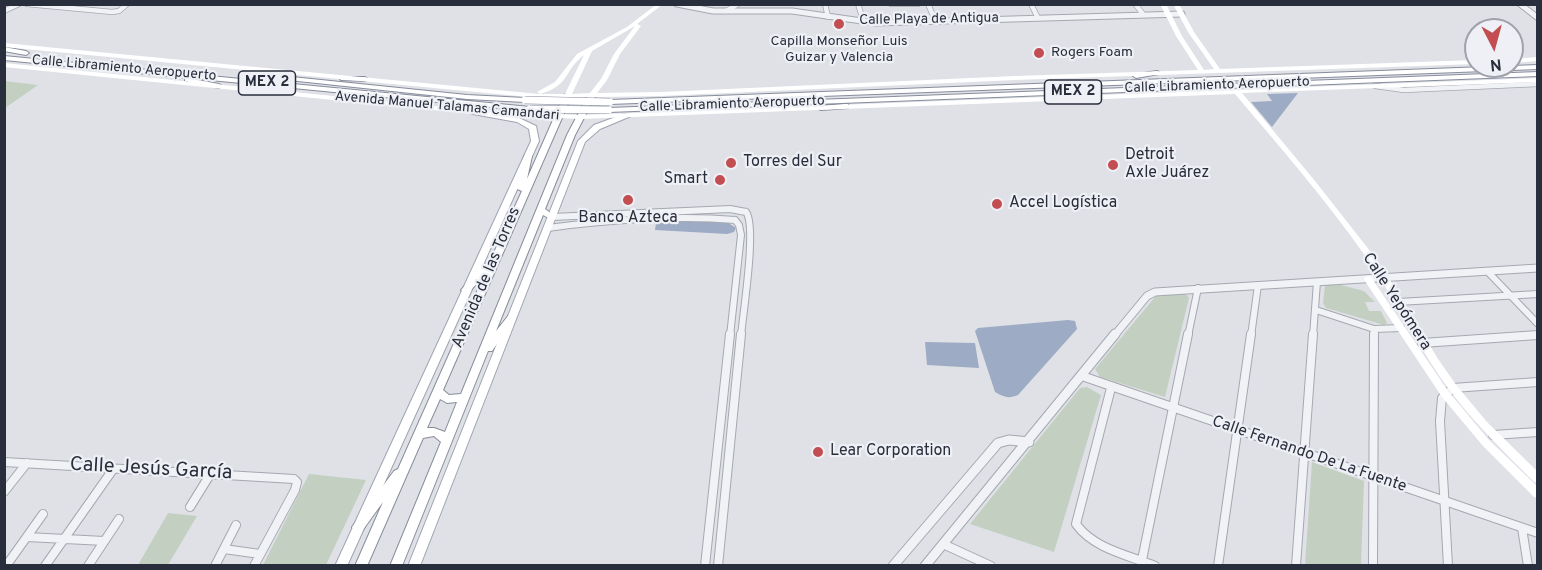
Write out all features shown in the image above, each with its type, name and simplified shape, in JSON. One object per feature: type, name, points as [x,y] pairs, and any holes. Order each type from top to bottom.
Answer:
[{"type":"main road","name":"Avenida de las Torres","points":[[396,566],[541,210],[562,131],[558,117],[589,50],[644,17],[661,4]]},
{"type":"main road","points":[[1163,4],[1179,36],[1203,72]]},
{"type":"main road","points":[[1176,4],[1191,32],[1218,71]]},
{"type":"main road","name":"Avenida de las Torres","points":[[361,566],[517,209],[562,131],[580,117],[592,95],[604,80],[617,54],[644,17]]},
{"type":"main road","name":"Avenida Manuel Talamas Camandari","points":[[4,48],[365,79],[525,98],[1464,62]]},
{"type":"main road","name":"Calle Libramiento Aeropuerto","points":[[4,48],[26,54],[467,97],[525,98]]},
{"type":"main road","points":[[525,98],[556,87],[578,57],[589,50]]},
{"type":"main road","name":"Calle Libramiento Aeropuerto","points":[[4,58],[530,109],[608,109],[1496,76],[1538,77]]},
{"type":"main road","name":"Avenida Manuel Talamas Camandari","points":[[4,65],[536,117],[580,117],[608,109],[627,116],[1237,92],[1538,77]]},
{"type":"main road","name":"Calle Libramiento Aeropuerto","points":[[608,109],[893,91],[1538,66]]},
{"type":"main road","points":[[120,68],[219,86]]},
{"type":"main road","points":[[1065,84],[1157,73]]},
{"type":"main road","points":[[276,77],[365,79]]},
{"type":"main road","points":[[604,80],[612,90],[661,94]]},
{"type":"main road","points":[[785,89],[893,91]]},
{"type":"main road","name":"Calle Yepómera","points":[[1237,92],[1309,179],[1384,278],[1449,391],[1538,479]]},
{"type":"main road","points":[[608,109],[602,102],[618,95]]},
{"type":"main road","points":[[536,117],[548,102],[539,96]]},
{"type":"main road","name":"MEX 2","points":[[525,98],[608,109]]},
{"type":"main road","points":[[821,108],[902,98]]},
{"type":"main road","name":"Avenida de las Torres","points":[[341,566],[536,136],[529,124],[519,120],[473,112]]},
{"type":"main road","points":[[414,566],[511,318],[586,135],[604,123],[627,116]]},
{"type":"main road","points":[[517,209],[528,156]]},
{"type":"main road","points":[[541,210],[552,217]]},
{"type":"main road","points":[[466,290],[498,256]]},
{"type":"main road","name":"Calle Yepómera","points":[[1368,279],[1401,328],[1486,443],[1537,493]]},
{"type":"main road","points":[[480,359],[511,318]]},
{"type":"main road","points":[[438,392],[447,399],[465,398]]},
{"type":"main road","points":[[418,435],[429,432],[442,434],[447,442]]},
{"type":"main road","points":[[358,527],[408,460]]},
{"type":"street","points":[[4,12],[19,4]]},
{"type":"street","points":[[27,4],[117,11],[127,4]]},
{"type":"street","name":"Calle Playa de Antigua","points":[[677,4],[703,10],[726,11],[791,8],[864,23],[1182,14]]},
{"type":"street","points":[[726,11],[738,4]]},
{"type":"street","points":[[825,4],[828,17]]},
{"type":"street","points":[[858,4],[864,23]]},
{"type":"street","points":[[891,4],[918,4]]},
{"type":"street","points":[[928,4],[936,22]]},
{"type":"street","points":[[1031,4],[1038,18]]},
{"type":"street","points":[[1135,4],[1143,14]]},
{"type":"street","points":[[1520,4],[1538,18]]},
{"type":"street","points":[[1374,86],[1404,90],[1538,84]]},
{"type":"street","points":[[552,217],[730,209],[746,212],[750,217],[751,236],[718,566]]},
{"type":"street","points":[[548,228],[576,223],[713,218],[735,220],[746,212]]},
{"type":"street","points":[[705,566],[741,235],[739,225],[735,220]]},
{"type":"street","points":[[925,566],[1141,304],[1155,292],[1538,268]]},
{"type":"street","points":[[1487,271],[1538,324]]},
{"type":"street","points":[[1296,566],[1317,282]]},
{"type":"street","points":[[1218,566],[1258,285]]},
{"type":"street","points":[[1142,560],[1198,288]]},
{"type":"street","points":[[1398,302],[1538,294]]},
{"type":"street","points":[[1316,310],[1374,328],[1401,328]]},
{"type":"street","points":[[1373,566],[1374,328]]},
{"type":"street","points":[[1422,343],[1538,335]]},
{"type":"street","name":"Calle Fernando De La Fuente","points":[[1082,376],[1110,388],[1538,533]]},
{"type":"street","points":[[1448,566],[1440,404],[1449,391],[1538,382]]},
{"type":"street","points":[[1110,388],[1076,524],[1089,538],[1155,566]]},
{"type":"street","points":[[1492,435],[1538,432]]},
{"type":"street","points":[[893,566],[998,443],[1009,440],[1029,442]]},
{"type":"street","name":"Calle Jesús García","points":[[4,462],[296,480],[295,490],[260,554]]},
{"type":"street","points":[[4,492],[27,463]]},
{"type":"street","points":[[45,566],[114,468]]},
{"type":"street","points":[[190,507],[211,473]]},
{"type":"street","points":[[6,566],[43,514]]},
{"type":"street","points":[[88,566],[119,519]]},
{"type":"street","points":[[215,566],[236,525]]},
{"type":"street","points":[[1522,528],[1528,566]]},
{"type":"street","points":[[27,537],[104,541]]},
{"type":"street","points":[[943,544],[991,566]]},
{"type":"street","points":[[224,549],[260,554],[254,566]]},
{"type":"green space","points":[[5,81],[38,85],[5,108]]},
{"type":"green space","points":[[1337,284],[1364,291],[1375,302],[1365,302],[1369,311],[1381,311],[1387,323],[1384,325],[1326,308],[1323,303],[1325,285]]},
{"type":"green space","points":[[1160,291],[1187,295],[1189,298],[1165,397],[1100,377],[1095,369]]},
{"type":"green space","points":[[1087,387],[1101,395],[1054,552],[970,524],[1080,388]]},
{"type":"green space","points":[[1312,462],[1364,481],[1361,565],[1305,565]]},
{"type":"green space","points":[[309,474],[366,480],[326,565],[263,565]]},
{"type":"green space","points":[[168,513],[197,516],[168,565],[138,565]]},
{"type":"water","points":[[1298,93],[1272,127],[1251,102],[1272,101],[1267,94]]},
{"type":"water","points":[[724,220],[736,228],[734,232],[727,234],[655,230],[656,223]]},
{"type":"water","points":[[1075,321],[1077,329],[1018,395],[1006,397],[995,392],[975,331],[978,328]]},
{"type":"water","points":[[925,342],[975,343],[979,368],[927,365]]},
{"type":"place","name":"Capilla Monseñor Luis Guizar y Valencia","points":[[839,24]]},
{"type":"place","name":"Rogers Foam","points":[[1039,53]]},
{"type":"place","name":"Torres del Sur","points":[[731,163]]},
{"type":"place","name":"Detroit Axle Juárez","points":[[1113,165]]},
{"type":"place","name":"Smart","points":[[720,180]]},
{"type":"place","name":"Banco Azteca","points":[[628,200]]},
{"type":"place","name":"Accel Logística","points":[[997,204]]},
{"type":"place","name":"Lear Corporation","points":[[818,452]]}]
